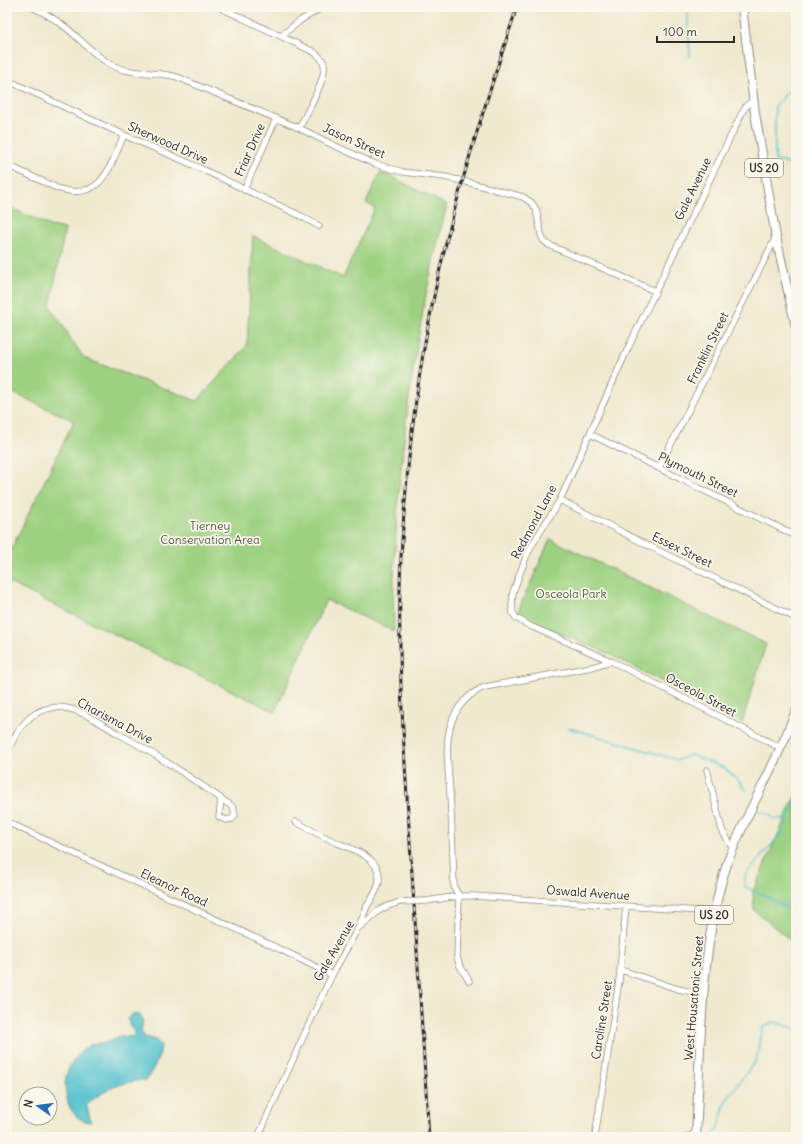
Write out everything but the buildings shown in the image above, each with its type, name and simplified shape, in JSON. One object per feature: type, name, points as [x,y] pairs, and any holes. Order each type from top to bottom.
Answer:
[{"type":"highway","name":"US 20","points":[[742,7],[754,100],[776,237],[796,327]]},
{"type":"highway","name":"West Housatonic Street","points":[[696,1135],[704,994],[708,953],[722,881],[733,849],[781,748],[796,710]]},
{"type":"street","name":"Jason Street","points":[[32,7],[58,22],[99,56],[114,66],[128,70],[167,74],[178,77],[299,128],[332,145],[390,169],[463,181],[523,197],[532,203],[536,209],[538,227],[543,240],[549,245],[655,291]]},
{"type":"street","points":[[219,7],[314,52],[324,63],[324,72],[320,84],[299,128]]},
{"type":"street","points":[[281,36],[301,20],[323,7]]},
{"type":"street","name":"Sherwood Drive","points":[[7,80],[124,135],[189,163],[320,226]]},
{"type":"street","name":"Gale Avenue","points":[[655,291],[742,113],[747,105],[754,100]]},
{"type":"street","name":"Friar Drive","points":[[244,190],[276,119]]},
{"type":"street","points":[[7,165],[65,191],[80,192],[95,187],[100,182],[108,170],[124,135]]},
{"type":"street","name":"Franklin Street","points":[[659,468],[776,237]]},
{"type":"street","name":"Redmond Lane","points":[[611,661],[518,620],[513,613],[513,592],[526,557],[534,541],[560,500],[655,291]]},
{"type":"street","name":"Plymouth Street","points":[[590,434],[796,536]]},
{"type":"street","name":"Essex Street","points":[[560,500],[651,548],[796,618]]},
{"type":"street","points":[[469,981],[459,964],[457,956],[459,896],[454,887],[448,765],[449,734],[452,719],[460,706],[472,693],[485,686],[596,666],[611,661]]},
{"type":"street","name":"Osceola Street","points":[[611,661],[781,748]]},
{"type":"street","name":"Charisma Drive","points":[[7,752],[20,728],[33,714],[55,707],[67,709],[94,720],[155,754],[188,775],[221,799]]},
{"type":"street","points":[[707,770],[722,830],[733,849]]},
{"type":"street","name":"Eleanor Road","points":[[7,822],[332,975]]},
{"type":"street","points":[[296,822],[329,840],[360,853],[370,860],[376,867],[379,877],[378,887],[358,928]]},
{"type":"street","name":"Gale Avenue","points":[[258,1137],[298,1045],[332,975],[358,928],[380,910],[400,902],[426,901],[459,896]]},
{"type":"street","name":"Oswald Avenue","points":[[459,896],[715,912]]},
{"type":"street","name":"Caroline Street","points":[[595,1137],[621,970],[626,906]]},
{"type":"street","points":[[621,970],[678,989],[704,994]]},
{"type":"street","points":[[687,1137],[696,1135]]},
{"type":"green space","name":"Tierney Conservation Area","points":[[380,173],[388,175],[447,205],[439,234],[416,351],[404,440],[396,535],[394,631],[326,600],[275,712],[7,582],[7,558],[74,421],[7,390],[7,206],[50,226],[65,229],[50,307],[84,358],[197,401],[247,346],[253,236],[343,278],[375,208],[366,203]]},
{"type":"green space","name":"Osceola Park","points":[[550,539],[766,644],[742,723],[607,653],[521,617],[519,609]]},
{"type":"green space","points":[[796,794],[796,945],[754,910],[753,891]]},
{"type":"water","points":[[133,1014],[140,1015],[143,1019],[141,1032],[145,1037],[156,1040],[161,1045],[156,1064],[146,1080],[122,1084],[101,1094],[87,1104],[91,1122],[77,1117],[69,1105],[67,1098],[65,1083],[69,1069],[79,1053],[89,1046],[95,1043],[109,1042],[119,1036],[134,1036],[134,1031],[127,1019]]},
{"type":"waterway","points":[[687,7],[690,56]]},
{"type":"waterway","points":[[796,84],[775,106],[775,160],[796,166]]},
{"type":"waterway","points":[[569,728],[678,760],[691,755],[724,768],[737,779],[746,790]]},
{"type":"waterway","points":[[796,800],[782,833],[745,875],[745,887],[768,897],[796,914]]},
{"type":"waterway","points":[[759,811],[769,814],[774,819],[788,818]]},
{"type":"waterway","points":[[710,1137],[718,1129],[725,1102],[756,1060],[762,1028],[774,1022],[796,1029]]},
{"type":"railway","points":[[429,1137],[401,692],[400,591],[403,525],[416,399],[426,337],[440,268],[459,192],[517,7]]}]
